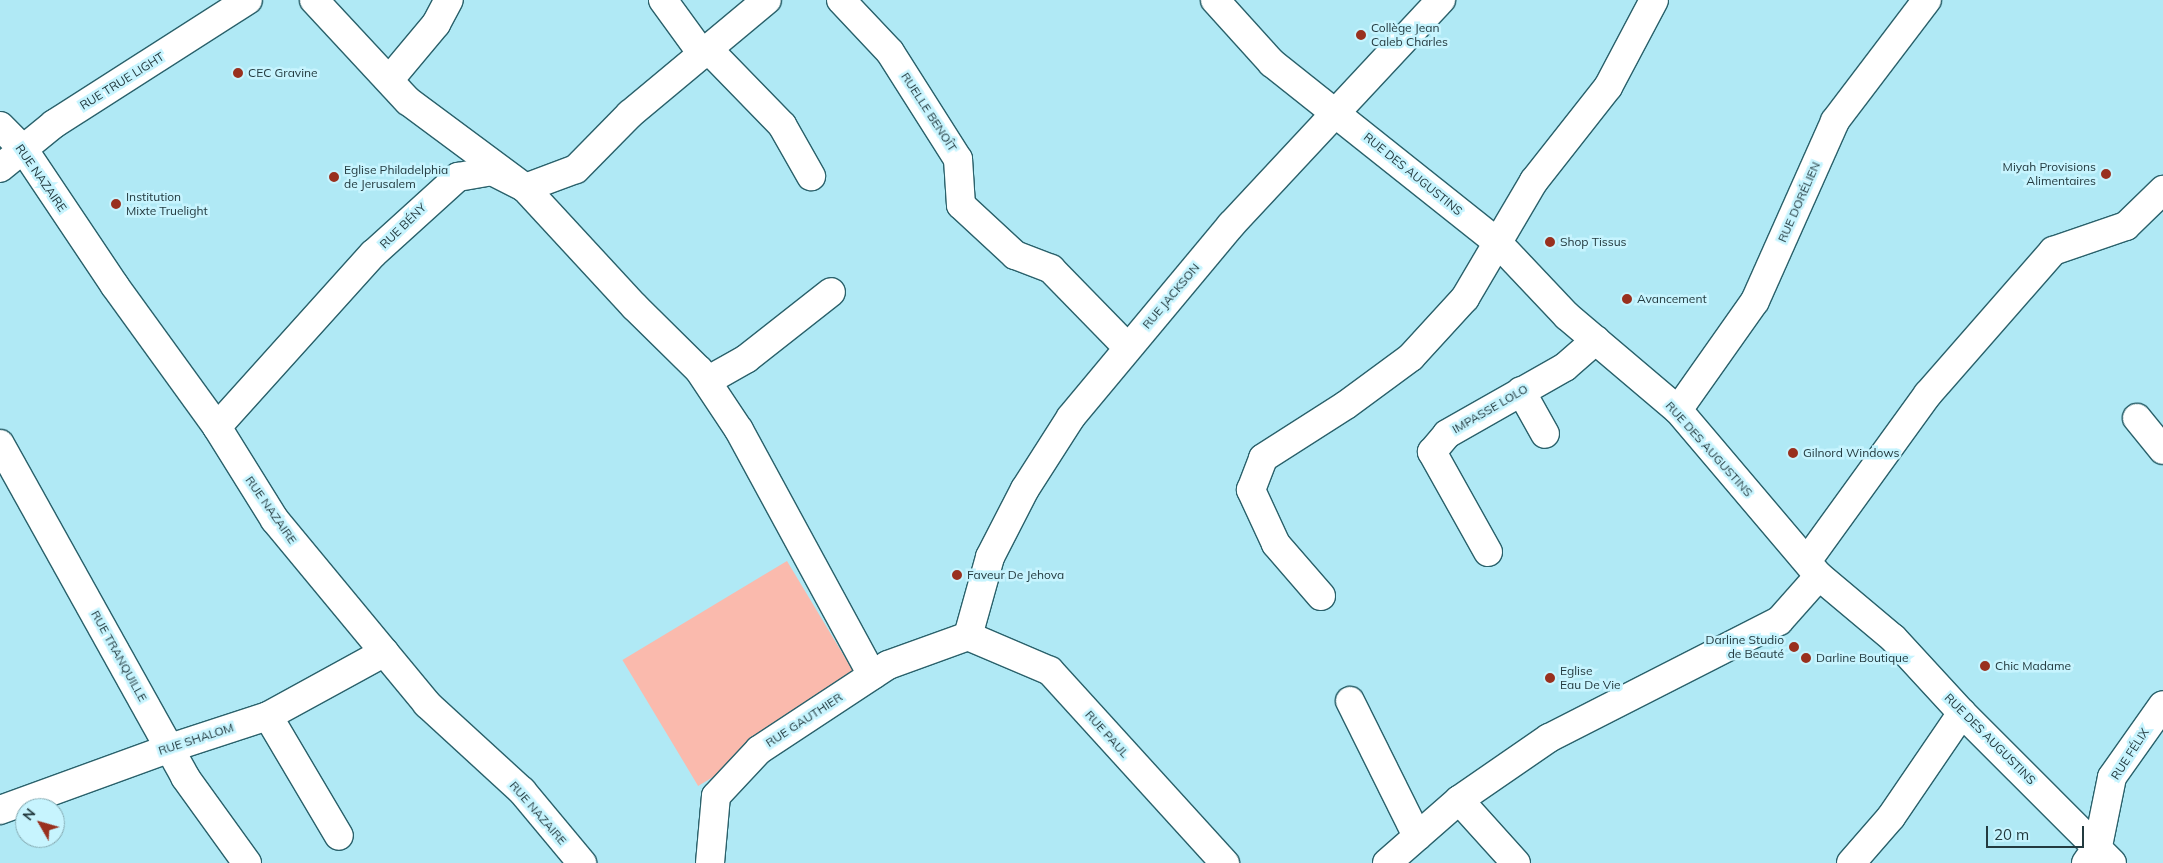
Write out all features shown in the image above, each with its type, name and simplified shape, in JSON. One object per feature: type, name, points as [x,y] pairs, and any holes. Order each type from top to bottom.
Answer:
[{"type":"street","name":"RUE TRUE LIGHT","points":[[0,168],[54,124],[248,0]]},
{"type":"street","points":[[314,0],[390,79],[408,101],[525,188],[707,381],[740,430],[809,564],[872,675]]},
{"type":"street","points":[[390,79],[436,24],[450,0]]},
{"type":"street","points":[[663,0],[706,53],[782,125],[810,176]]},
{"type":"street","points":[[525,188],[576,169],[630,114],[706,53],[767,0]]},
{"type":"street","name":"RUELLE BENOÎT","points":[[840,0],[890,52],[958,159],[961,205],[1015,255],[1051,269],[1127,348]]},
{"type":"street","name":"RUE DES AUGUSTINS","points":[[1215,0],[1272,63],[1337,112],[1498,243],[1568,316],[1678,410],[1813,568],[1893,638],[2099,857]]},
{"type":"street","name":"RUE JACKSON","points":[[968,636],[990,557],[1024,489],[1071,417],[1231,225],[1442,0]]},
{"type":"street","points":[[1321,596],[1276,544],[1251,490],[1263,458],[1346,405],[1411,357],[1465,298],[1534,180],[1608,87],[1654,0]]},
{"type":"street","name":"RUE DORÉLIEN","points":[[1678,410],[1755,301],[1835,121],[1927,0]]},
{"type":"street","name":"RUE NAZAIRE","points":[[0,126],[24,150],[115,286],[217,427],[275,520],[386,652],[427,704],[522,791],[582,863]]},
{"type":"street","name":"RUE BÉNY","points":[[217,427],[373,254],[458,177],[492,171],[525,188]]},
{"type":"street","points":[[1387,863],[1459,800],[1549,738],[1779,621],[1928,394],[2053,251],[2126,226],[2163,190]]},
{"type":"street","points":[[707,381],[746,359],[831,292]]},
{"type":"street","name":"IMPASSE LOLO","points":[[1488,552],[1432,452],[1447,434],[1565,367],[1596,340]]},
{"type":"street","points":[[1522,391],[1545,434]]},
{"type":"street","points":[[2137,418],[2163,450]]},
{"type":"street","name":"RUE TRANQUILLE","points":[[0,444],[185,777],[247,863]]},
{"type":"street","name":"RUE GAUTHIER","points":[[710,863],[716,796],[759,750],[888,665],[968,636]]},
{"type":"street","name":"RUE PAUL","points":[[968,636],[1050,670],[1225,863]]},
{"type":"street","name":"RUE SHALOM","points":[[0,810],[170,748],[268,716],[386,652]]},
{"type":"street","points":[[1350,701],[1417,836]]},
{"type":"street","name":"RUE FÉLIX","points":[[2099,857],[2112,777],[2163,705]]},
{"type":"street","points":[[1851,863],[1891,817],[1962,713]]},
{"type":"street","points":[[268,716],[339,836]]},
{"type":"street","points":[[1459,800],[1516,863]]},
{"type":"shaded area","points":[[787,561],[863,687],[698,786],[622,660]]},
{"type":"place","name":"Collège Jean Caleb Charles","points":[[1361,35]]},
{"type":"place","name":"CEC Gravine","points":[[238,73]]},
{"type":"place","name":"Miyah Provisions Alimentaires","points":[[2106,174]]},
{"type":"place","name":"Eglise Philadelphia de Jerusalem","points":[[334,177]]},
{"type":"place","name":"Institution Mixte Truelight","points":[[116,204]]},
{"type":"place","name":"Shop Tissus","points":[[1550,242]]},
{"type":"place","name":"Avancement","points":[[1627,299]]},
{"type":"place","name":"Gilnord Windows","points":[[1793,453]]},
{"type":"place","name":"Faveur De Jehova","points":[[957,575]]},
{"type":"place","name":"Darline Studio de Beauté","points":[[1794,647]]},
{"type":"place","name":"Darline Boutique","points":[[1806,658]]},
{"type":"place","name":"Chic Madame","points":[[1985,666]]},
{"type":"place","name":"Eglise Eau De Vie","points":[[1550,678]]}]
